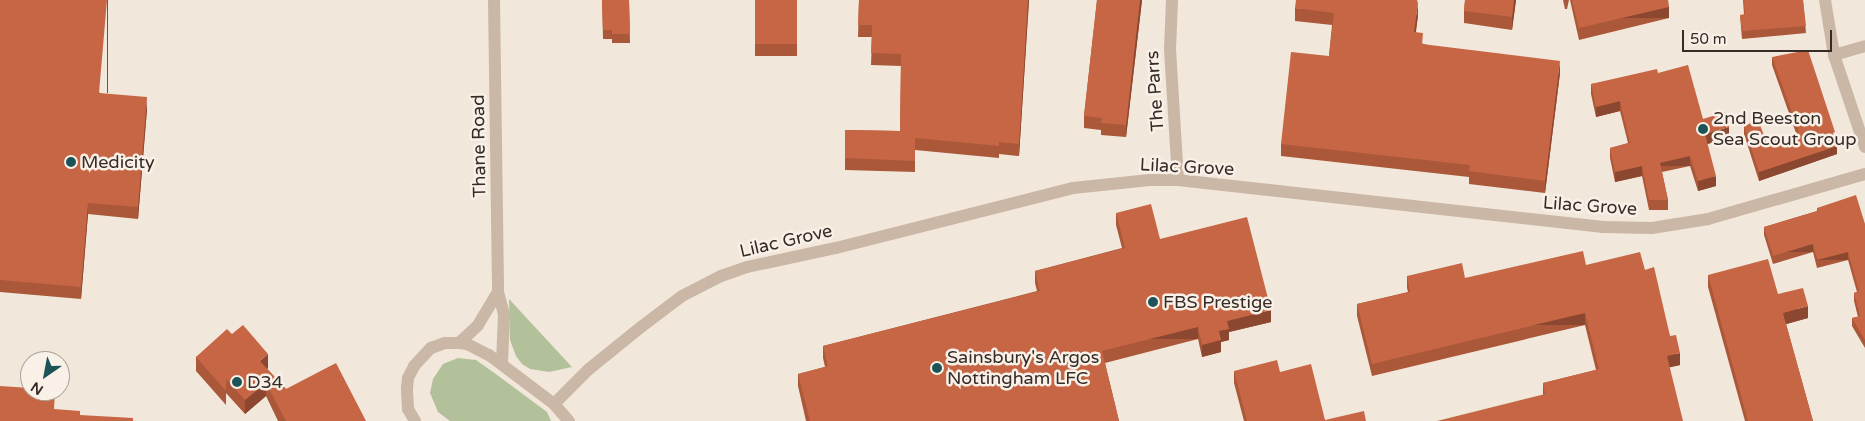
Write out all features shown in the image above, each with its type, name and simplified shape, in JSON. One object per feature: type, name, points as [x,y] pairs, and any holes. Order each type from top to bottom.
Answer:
[{"type":"street","name":"Thane Road","points":[[494,0],[498,292],[504,314],[502,364]]},
{"type":"street","name":"The Parrs","points":[[1172,0],[1170,49],[1178,180]]},
{"type":"street","points":[[1825,0],[1834,56],[1865,147]]},
{"type":"street","points":[[1834,56],[1865,46]]},
{"type":"street","name":"Lilac Grove","points":[[554,404],[589,370],[682,296],[732,272],[1073,188],[1150,180],[1178,180],[1594,226],[1652,228],[1708,219],[1865,174]]},
{"type":"street","points":[[459,343],[478,325],[498,292]]},
{"type":"street","points":[[415,421],[408,409],[407,388],[408,378],[414,366],[431,348],[445,343],[459,343],[477,348],[502,364],[554,404],[569,421]]},
{"type":"green space","points":[[509,299],[572,367],[549,372],[530,369],[522,364],[516,356],[510,340]]},
{"type":"green space","points":[[458,358],[476,360],[547,412],[551,421],[450,421],[438,412],[430,393],[433,379],[443,364]]},
{"type":"building","name":"Medicity","points":[[0,0],[107,0],[99,93],[147,97],[138,207],[88,203],[81,287],[0,280]]},
{"type":"building","points":[[602,0],[629,0],[630,34],[612,34],[612,30],[603,30]]},
{"type":"building","points":[[755,0],[797,0],[797,44],[755,44]]},
{"type":"building","points":[[859,0],[1028,0],[1019,144],[999,142],[999,146],[915,138],[915,161],[845,158],[845,130],[900,131],[901,54],[871,53],[872,25],[858,25]]},
{"type":"building","points":[[1097,0],[1140,0],[1126,125],[1101,123],[1102,118],[1084,116]]},
{"type":"building","points":[[1296,0],[1417,0],[1414,32],[1423,33],[1422,44],[1560,61],[1545,181],[1469,171],[1470,165],[1281,144],[1291,52],[1329,56],[1334,13],[1295,8]]},
{"type":"building","points":[[1465,0],[1514,0],[1512,17],[1464,11]]},
{"type":"building","points":[[1572,0],[1668,0],[1669,7],[1579,28]]},
{"type":"building","points":[[1744,0],[1803,0],[1806,26],[1742,31],[1740,15],[1745,14]]},
{"type":"building","points":[[1808,50],[1835,132],[1833,133],[1837,146],[1759,172],[1744,126],[1758,120],[1767,143],[1799,132],[1772,57]]},
{"type":"building","points":[[1688,65],[1703,119],[1725,112],[1729,127],[1705,134],[1716,176],[1698,181],[1690,156],[1660,163],[1668,200],[1649,200],[1642,166],[1615,172],[1610,148],[1630,143],[1620,101],[1596,107],[1591,84],[1657,69],[1658,73]]},
{"type":"building","points":[[1856,195],[1865,224],[1865,340],[1852,318],[1860,316],[1854,293],[1859,291],[1848,252],[1817,260],[1813,244],[1773,256],[1764,227],[1818,211],[1817,208]]},
{"type":"building","points":[[1151,204],[1160,239],[1247,217],[1271,310],[1227,321],[1229,329],[1219,331],[1221,340],[1202,345],[1198,327],[1102,351],[1119,421],[810,421],[798,374],[828,366],[823,346],[1040,291],[1035,271],[1125,248],[1116,213]]},
{"type":"building","points":[[1583,251],[1586,265],[1640,252],[1645,270],[1654,267],[1670,336],[1676,335],[1680,353],[1667,356],[1683,421],[1437,421],[1545,394],[1543,383],[1599,369],[1585,313],[1372,364],[1357,304],[1410,292],[1407,276],[1462,263],[1465,278]]},
{"type":"building","points":[[1768,259],[1778,294],[1803,288],[1808,306],[1783,313],[1813,421],[1748,421],[1708,275]]},
{"type":"building","points":[[243,325],[268,354],[260,361],[286,389],[336,363],[366,421],[286,421],[266,383],[245,400],[226,379],[226,391],[196,357],[227,329],[232,334]]},
{"type":"building","points":[[1277,360],[1280,372],[1311,364],[1325,420],[1364,411],[1366,421],[1247,421],[1234,371]]},
{"type":"building","points":[[0,386],[20,387],[20,401],[54,401],[54,409],[80,411],[80,415],[133,418],[133,421],[0,421]]},
{"type":"place","name":"2nd Beeston Sea Scout Group","points":[[1703,129]]},
{"type":"place","name":"Medicity","points":[[71,162]]},
{"type":"place","name":"FBS Prestige","points":[[1153,302]]},
{"type":"place","name":"Sainsbury's Argos Nottingham LFC","points":[[937,368]]},
{"type":"place","name":"D34","points":[[237,382]]}]
